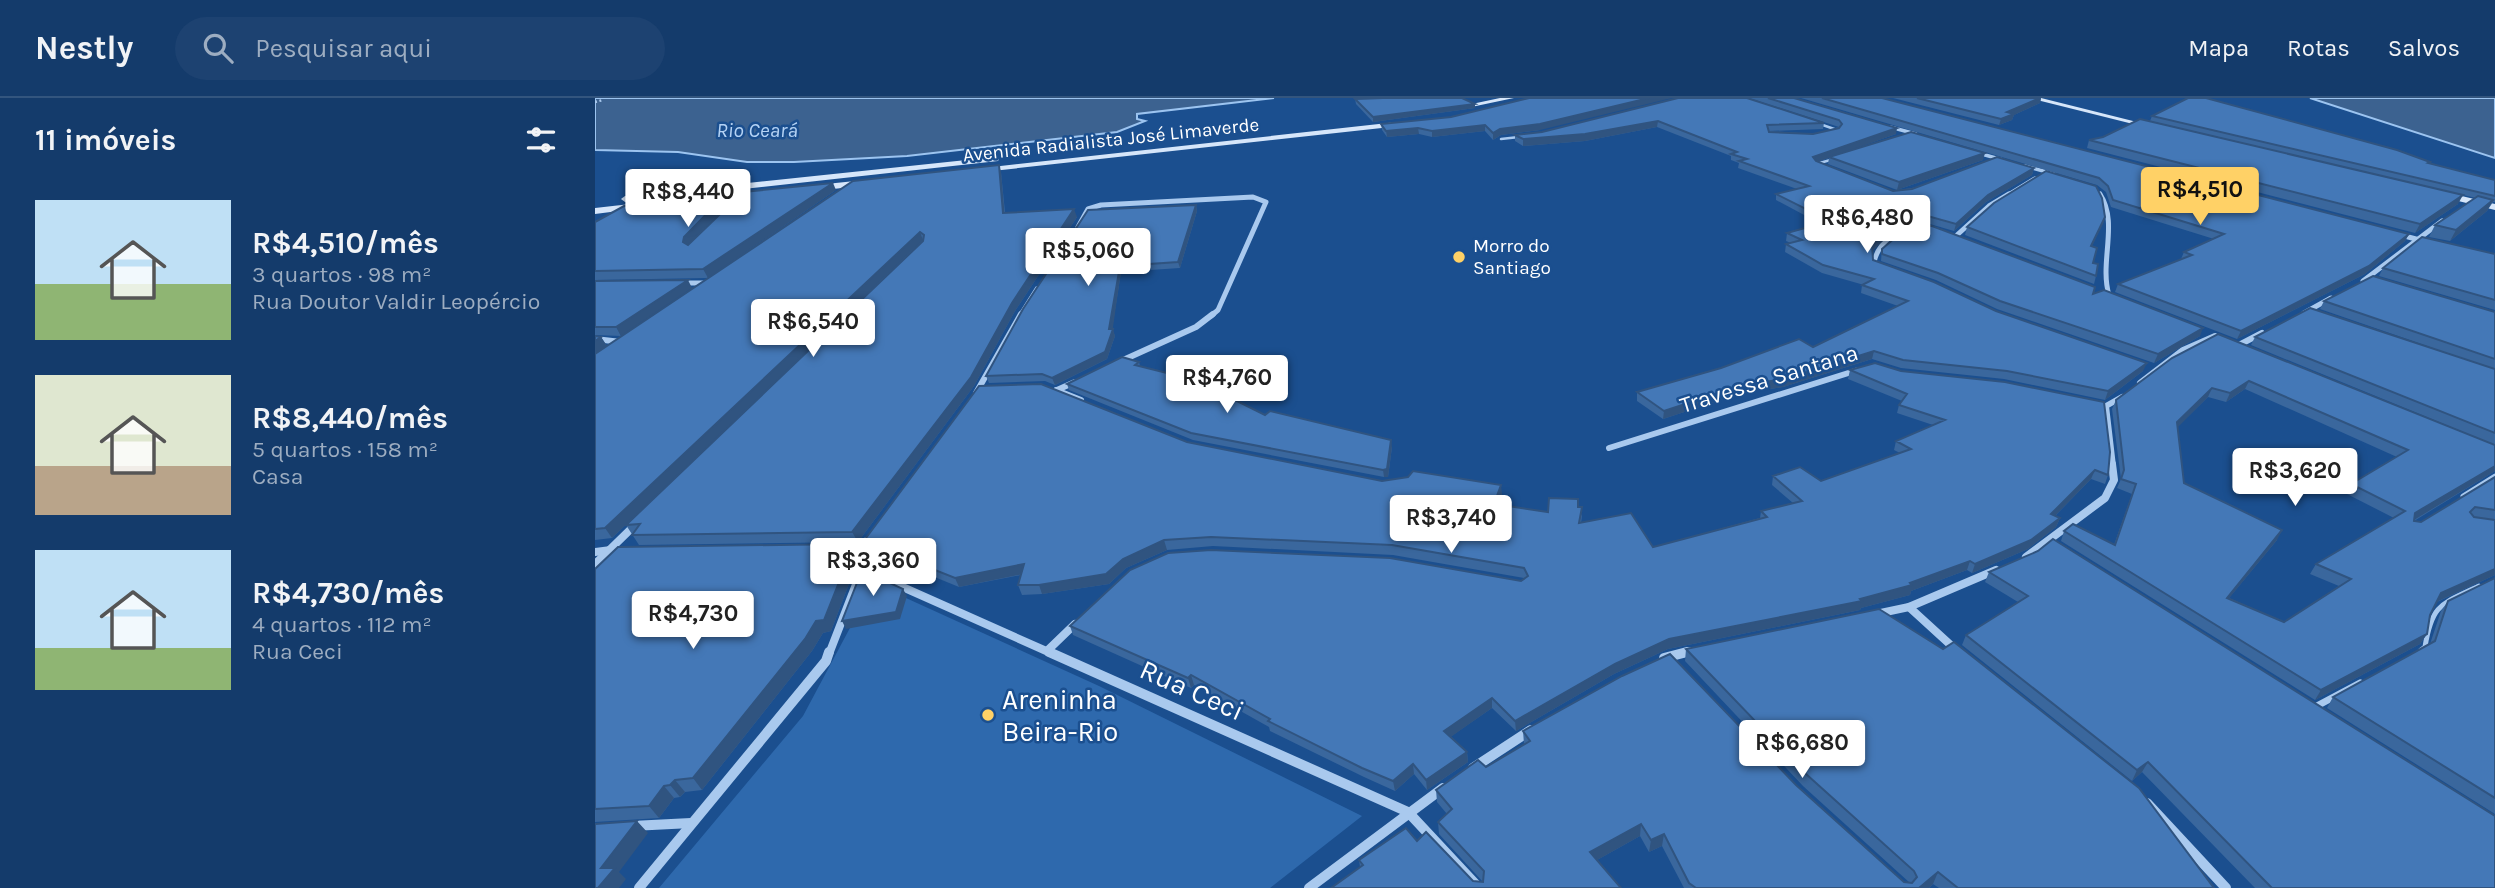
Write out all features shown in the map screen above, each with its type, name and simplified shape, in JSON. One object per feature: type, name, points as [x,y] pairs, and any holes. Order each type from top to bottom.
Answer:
[{"type":"main road","points":[[1510,98],[1449,114],[1521,104]]},
{"type":"main road","points":[[2032,98],[2162,129]]},
{"type":"main road","name":"Avenida Radialista José Limaverde","points":[[1160,146],[1400,116]]},
{"type":"main road","name":"Avenida Radialista José Limaverde","points":[[595,202],[1409,123]]},
{"type":"main road","name":"Avenida Radialista José Limaverde","points":[[595,211],[853,184],[1116,150]]},
{"type":"main road","points":[[2434,192],[2495,207]]},
{"type":"street","points":[[1888,126],[1925,137]]},
{"type":"street","points":[[1973,151],[2009,162]]},
{"type":"street","points":[[2021,165],[2058,176]]},
{"type":"street","points":[[1957,235],[1989,206],[2045,172]]},
{"type":"street","points":[[842,192],[853,184]]},
{"type":"street","points":[[2084,184],[2103,195],[2109,210],[2103,273],[2109,295]]},
{"type":"street","points":[[736,204],[744,195]]},
{"type":"street","points":[[1072,237],[1087,209],[1101,205],[1253,198],[1266,202],[1218,310],[1210,318],[1108,367]]},
{"type":"street","points":[[2461,209],[2472,201]]},
{"type":"street","points":[[2356,284],[2368,278],[2449,216]]},
{"type":"street","points":[[1888,269],[1877,265],[1875,255],[1897,231],[1909,226],[1934,230]]},
{"type":"street","points":[[1946,232],[1957,235],[1963,241]]},
{"type":"street","points":[[2393,233],[2429,242]]},
{"type":"street","points":[[699,290],[721,276]]},
{"type":"street","points":[[2368,278],[2381,282]]},
{"type":"street","points":[[672,283],[710,283]]},
{"type":"street","points":[[971,400],[1000,346],[1041,284]]},
{"type":"street","points":[[2096,290],[2121,299]]},
{"type":"street","points":[[2297,316],[2344,291]]},
{"type":"street","points":[[2308,311],[2321,315]]},
{"type":"street","points":[[2239,345],[2274,328]]},
{"type":"street","points":[[2204,331],[2252,350]]},
{"type":"street","points":[[612,348],[632,335]]},
{"type":"street","points":[[2093,403],[2106,406],[2131,391],[2183,349],[2216,335]]},
{"type":"street","points":[[595,339],[621,342]]},
{"type":"street","points":[[2141,364],[2155,369]]},
{"type":"street","name":"Travessa Santana","points":[[1609,448],[1873,365]]},
{"type":"street","points":[[1057,390],[1083,379]]},
{"type":"street","points":[[1045,387],[1094,405]]},
{"type":"street","points":[[979,389],[993,388]]},
{"type":"street","points":[[2018,560],[2049,541],[2105,498],[2114,480],[2106,406]]},
{"type":"street","points":[[595,564],[639,521]]},
{"type":"street","points":[[639,888],[826,662],[862,569],[860,550],[876,528]]},
{"type":"street","points":[[2049,541],[2060,548]]},
{"type":"street","points":[[595,552],[624,550]]},
{"type":"street","points":[[847,550],[860,550]]},
{"type":"street","points":[[1869,615],[1909,607],[2006,565]]},
{"type":"street","name":"Rua Ceci","points":[[862,569],[1408,812],[1479,888]]},
{"type":"street","points":[[1909,607],[1960,653]]},
{"type":"street","points":[[1048,650],[1086,614]]},
{"type":"street","points":[[1658,661],[1710,648]]},
{"type":"street","points":[[1670,656],[1679,666]]},
{"type":"street","points":[[2300,702],[2323,716]]},
{"type":"street","points":[[1464,775],[1542,723]]},
{"type":"street","points":[[1309,888],[1408,812],[1453,782]]},
{"type":"street","points":[[2135,793],[2155,809],[2226,888]]},
{"type":"street","points":[[624,826],[691,823]]},
{"type":"lane","points":[[1813,121],[1837,130],[1826,133]]},
{"type":"lane","points":[[1901,138],[1913,133]]},
{"type":"lane","points":[[1501,139],[1523,137]]},
{"type":"lane","points":[[1829,169],[1816,164],[1840,157]]},
{"type":"lane","points":[[1986,163],[1997,158]]},
{"type":"lane","points":[[2452,503],[2495,476]]},
{"type":"lane","points":[[2416,653],[2425,647],[2428,626],[2437,607],[2483,584]]},
{"type":"lane","points":[[2311,709],[2373,676]]},
{"type":"path","points":[[595,102],[603,100]]},
{"type":"shaded area","name":"Areninha Beira-Rio","points":[[884,588],[1099,686],[1362,816],[1270,888],[659,888],[803,716],[867,596]]},
{"type":"water","name":"Rio Ceará","points":[[595,98],[1274,98],[1137,114],[1137,119],[1145,121],[1117,132],[907,156],[747,162],[678,152],[595,150]]},
{"type":"water","points":[[2310,98],[2495,98],[2495,158]]},
{"type":"building","points":[[1462,98],[1475,104],[1373,117],[1355,99]]},
{"type":"building","points":[[1529,98],[1649,98],[1540,124],[1500,129],[1493,133],[1485,125],[1432,131],[1418,128],[1386,131],[1381,124],[1451,117]]},
{"type":"building","points":[[1678,98],[1747,98],[1824,123],[1767,125],[1769,132],[1813,134],[1839,128],[1842,124],[1839,120],[1768,98],[1794,98],[1897,128],[1813,157],[1816,161],[1893,191],[1912,189],[1997,157],[2034,168],[1988,195],[1956,224],[1924,215],[1898,221],[1872,245],[1873,260],[1934,282],[1996,311],[2147,363],[2108,391],[2007,371],[1903,360],[1874,351],[1785,379],[1743,385],[1664,411],[1637,392],[1721,368],[1799,339],[1813,347],[1908,301],[1862,285],[1874,279],[1823,265],[1786,244],[1802,240],[1787,233],[1830,221],[1776,194],[1809,186],[1739,161],[1747,159],[1731,154],[1737,152],[1658,121],[1585,134],[1523,139],[1515,135],[1542,132]]},
{"type":"building","points":[[1822,98],[1882,98],[2409,234],[2369,266],[2241,331],[2118,284],[2192,255],[2184,252],[2224,234],[2113,200],[2108,186],[2099,178]]},
{"type":"building","points":[[1917,98],[2040,98],[2007,112],[2014,114],[2001,119]]},
{"type":"building","points":[[2188,98],[2206,98],[2397,150],[2430,162],[2428,163],[2495,180],[2495,196],[2152,116]]},
{"type":"building","points":[[2140,119],[2463,195],[2420,224],[2089,140],[2103,137]]},
{"type":"building","points":[[1911,132],[1985,153],[1899,182],[1829,157]]},
{"type":"building","points":[[999,165],[1003,213],[1074,209],[1012,303],[971,377],[852,532],[632,535],[640,524],[626,525],[923,241],[924,235],[920,232],[605,528],[595,529],[595,354],[853,181]]},
{"type":"building","points":[[2046,171],[2096,186],[2102,198],[2105,217],[2091,246],[2097,248],[2093,263],[2098,264],[2096,276],[1967,227],[1994,203]]},
{"type":"building","points":[[833,183],[703,269],[595,271],[595,222],[624,206],[726,194],[684,237],[683,242],[688,245],[743,192]]},
{"type":"building","points":[[2478,196],[2493,200],[2456,230],[2435,225]]},
{"type":"building","points":[[1196,205],[1178,262],[1120,266],[1109,329],[1113,329],[1105,352],[1052,378],[1042,374],[986,376],[1023,309],[1088,210]]},
{"type":"building","points":[[1916,225],[1932,226],[2095,287],[2093,294],[2104,290],[2203,328],[2158,354],[2000,301],[1938,273],[1882,254],[1882,249],[1904,230]]},
{"type":"building","points":[[2422,237],[2495,254],[2495,300],[2383,268]]},
{"type":"building","points":[[2373,276],[2495,312],[2495,359],[2324,301]]},
{"type":"building","points":[[688,280],[616,327],[595,327],[595,281]]},
{"type":"building","points":[[2310,308],[2495,369],[2495,433],[2255,337]]},
{"type":"building","points":[[2218,334],[2495,445],[2495,466],[2415,513],[2414,521],[2421,522],[2495,477],[2495,510],[2475,507],[2470,512],[2474,517],[2495,520],[2495,569],[2441,593],[2430,615],[2427,634],[2321,690],[2064,531],[2073,524],[2115,545],[2136,484],[2121,479],[2124,470],[2116,400],[2172,358]],"holes":[[[2249,381],[2408,450],[2351,484],[2405,511],[2316,564],[2351,579],[2284,622],[2227,598],[2282,530],[2184,483],[2177,422],[2212,388],[2230,393]]]},
{"type":"building","points":[[1122,357],[1139,362],[1135,365],[1195,380],[1265,415],[1270,411],[1391,440],[1387,469],[1191,433],[1067,384]]},
{"type":"building","points":[[1875,363],[1901,371],[2005,382],[2104,402],[2110,452],[2108,475],[2095,470],[2051,514],[2060,518],[2031,540],[1975,564],[1970,561],[1910,583],[1912,585],[1860,599],[1862,601],[1669,639],[1615,664],[1515,721],[1492,698],[1444,731],[1467,752],[1426,780],[1413,764],[1393,781],[1362,768],[1268,721],[1270,719],[1191,675],[1188,678],[1070,626],[1130,570],[1168,553],[1211,550],[1390,558],[1521,581],[1528,576],[1524,568],[1392,545],[1211,537],[1164,540],[1123,559],[1106,574],[1039,585],[1018,585],[1024,564],[955,578],[910,560],[906,574],[863,555],[863,542],[979,386],[1041,384],[1187,442],[1382,481],[1408,477],[1413,471],[1501,485],[1494,504],[1548,512],[1549,498],[1578,499],[1578,507],[1582,507],[1579,523],[1631,513],[1653,547],[1767,517],[1761,511],[1802,501],[1773,476],[1800,467],[1821,481],[1911,449],[1896,441],[1945,420],[1899,405],[1907,394],[1850,370]]},
{"type":"building","points":[[2053,539],[2495,816],[2495,888],[2272,888],[2148,762],[2137,770],[1966,635],[2028,596],[1989,572],[2038,551]]},
{"type":"building","points":[[849,544],[849,557],[824,620],[816,621],[805,639],[693,778],[675,780],[664,786],[649,806],[595,809],[595,569],[618,547]]},
{"type":"building","points":[[862,570],[903,589],[896,612],[842,621]]},
{"type":"building","points":[[2495,578],[2495,798],[2333,697],[2435,641],[2448,601]]},
{"type":"building","points":[[1879,609],[1943,649],[1954,642],[2139,788],[2214,888],[1958,888],[1938,872],[1919,888],[1696,888],[1689,883],[1664,834],[1651,840],[1641,824],[1590,852],[1621,888],[1331,888],[1363,865],[1359,860],[1406,828],[1417,841],[1426,832],[1473,881],[1483,882],[1484,871],[1438,822],[1452,809],[1436,790],[1478,760],[1486,767],[1530,741],[1523,731],[1622,676],[1670,654],[1796,785],[1904,882],[1912,883],[1917,877],[1914,871],[1806,774],[1686,649]]},
{"type":"building","points":[[637,821],[601,868],[615,868],[598,888],[595,888],[595,824]]},
{"type":"place","name":"Morro do Santiago","points":[[1459,257]]},
{"type":"place","name":"Areninha Beira-Rio","points":[[988,715]]}]
